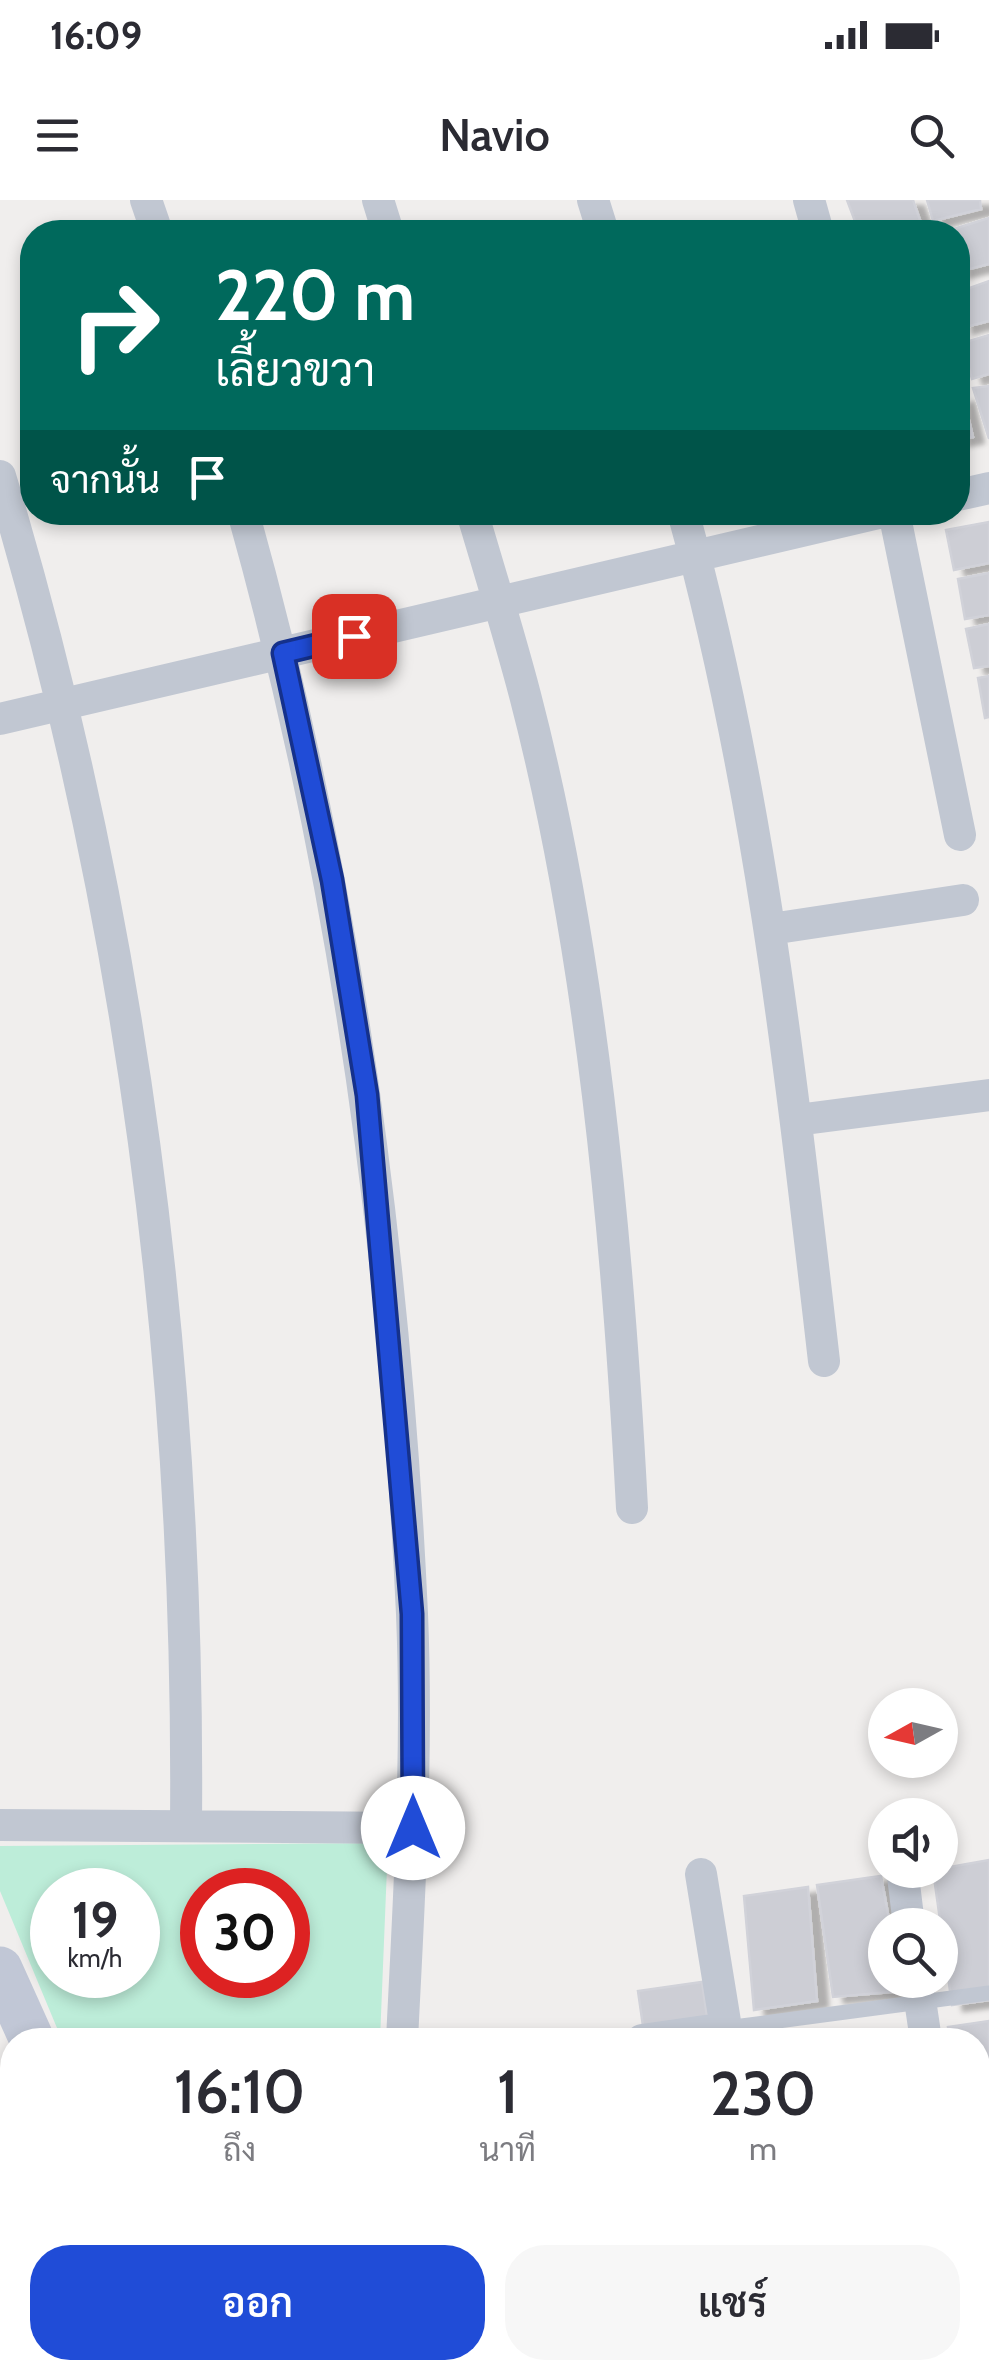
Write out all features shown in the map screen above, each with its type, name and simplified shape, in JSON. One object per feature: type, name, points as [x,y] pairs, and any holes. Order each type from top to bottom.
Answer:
[{"type":"street","points":[[0,476],[62,704],[112,934],[170,1357],[184,1576],[186,1826]]},
{"type":"street","points":[[247,525],[283,653],[332,880],[367,1095],[412,1614],[413,1828],[403,2028]]},
{"type":"street","points":[[476,525],[529,714],[577,962],[614,1255],[632,1508]]},
{"type":"street","points":[[687,525],[726,685],[771,929],[824,1361]]},
{"type":"street","points":[[0,718],[827,525]]},
{"type":"street","points":[[897,525],[960,836]]},
{"type":"street","points":[[771,929],[963,900]]},
{"type":"street","points":[[797,1120],[989,1095]]},
{"type":"street","points":[[0,1825],[413,1828]]},
{"type":"street","points":[[701,1874],[726,2028]]},
{"type":"street","points":[[0,1969],[27,2028]]},
{"type":"street","points":[[920,1998],[924,2028]]},
{"type":"lane","points":[[958,1993],[989,1993]]},
{"type":"lane","points":[[754,2028],[892,1998]]},
{"type":"green space","points":[[388,1843],[380,2028],[57,2028],[45,1998],[160,1998],[160,1868],[30,1868],[30,1963],[0,1891],[0,1846]]},
{"type":"building","points":[[847,200],[913,200],[920,220],[854,220]]},
{"type":"building","points":[[927,200],[980,200],[981,209],[933,220]]},
{"type":"building","points":[[989,218],[989,264],[970,269],[970,224]]},
{"type":"building","points":[[989,281],[989,321],[970,326],[970,288]]},
{"type":"building","points":[[989,335],[989,374],[972,379],[970,372],[970,341]]},
{"type":"building","points":[[989,386],[989,439],[973,388]]},
{"type":"building","points":[[989,522],[989,563],[954,570],[946,530]]},
{"type":"building","points":[[989,573],[989,615],[965,619],[958,579]]},
{"type":"building","points":[[989,624],[989,666],[974,668],[966,629]]},
{"type":"building","points":[[989,676],[989,717],[985,718],[978,678]]},
{"type":"building","points":[[989,1860],[989,2000],[952,2005],[951,1998],[958,1998],[958,1908],[938,1908],[936,1888],[958,1888],[958,1866]]},
{"type":"building","points":[[868,1878],[868,1888],[883,1888],[887,1908],[868,1908],[868,1994],[833,1997],[817,1885]]},
{"type":"building","points":[[808,1887],[817,2001],[754,2010],[744,1896]]},
{"type":"building","points":[[702,1982],[708,2024],[643,2028],[638,1991]]},
{"type":"building","points":[[989,2021],[989,2028],[948,2027]]},
{"type":"route","points":[[354,636],[283,653],[332,880],[367,1095],[412,1614],[413,1828]]}]
